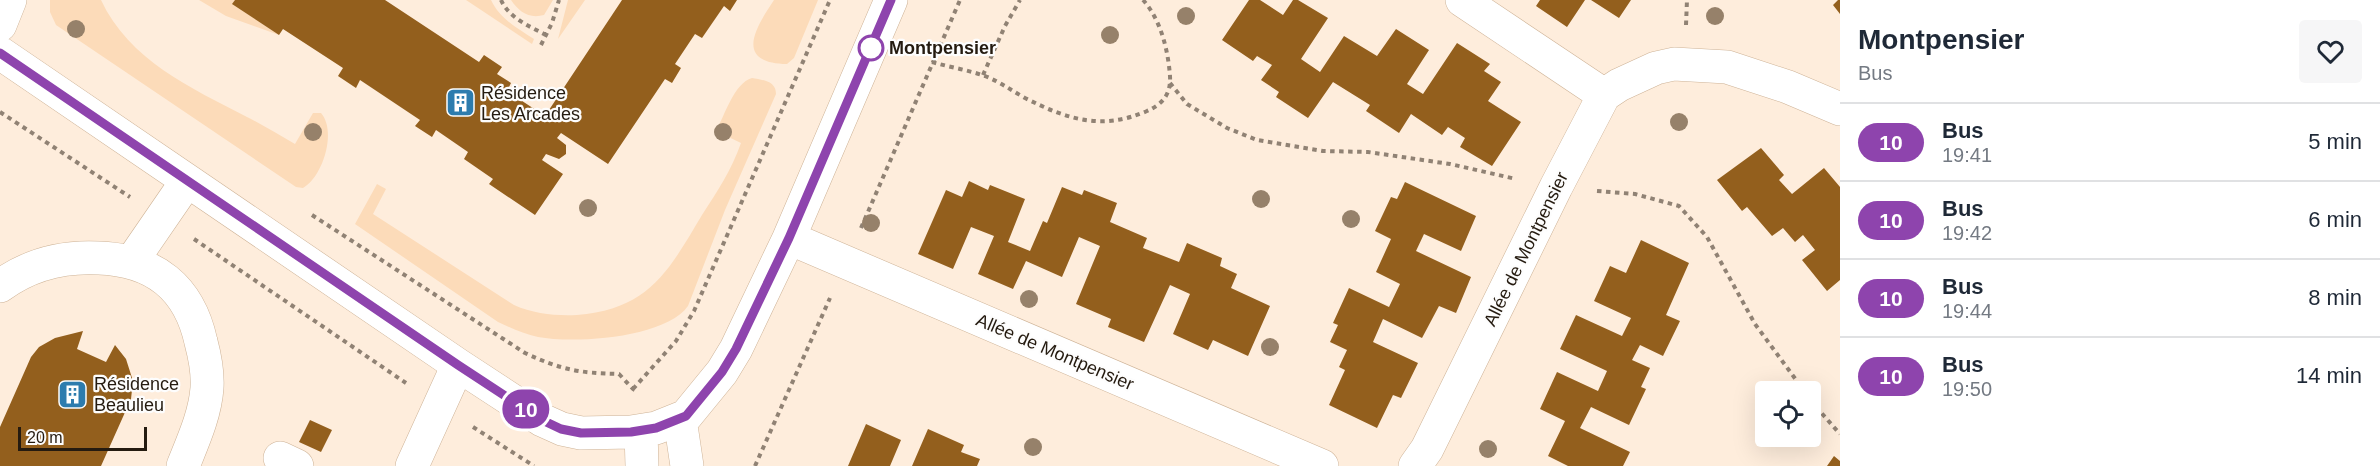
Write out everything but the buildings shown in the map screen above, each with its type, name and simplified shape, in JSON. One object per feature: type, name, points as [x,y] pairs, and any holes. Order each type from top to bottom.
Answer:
[{"type":"street","points":[[0,25],[10,0]]},
{"type":"street","points":[[0,53],[542,420],[561,429],[599,434],[659,426],[686,416],[722,372],[736,349],[789,238],[891,0]]},
{"type":"street","points":[[1462,0],[1604,95],[1619,85],[1656,68],[1674,64],[1727,67],[1788,87],[1840,109]]},
{"type":"street","name":"Allée de Montpensier","points":[[1415,466],[1427,449],[1604,95]]},
{"type":"street","points":[[132,261],[187,181]]},
{"type":"street","name":"Allée de Montpensier","points":[[789,238],[1322,466]]},
{"type":"street","points":[[0,286],[15,275],[55,260],[81,257],[132,261],[152,269],[180,293],[195,319],[199,333],[207,389],[196,434],[183,466]]},
{"type":"street","points":[[412,466],[458,365]]},
{"type":"street","points":[[642,466],[659,426]]},
{"type":"street","points":[[659,426],[687,466]]},
{"type":"path","points":[[501,0],[513,15],[546,35]]},
{"type":"path","points":[[541,45],[559,0]]},
{"type":"path","points":[[306,210],[525,353],[552,365],[582,373],[619,374],[633,389],[676,341],[694,311],[830,0]]},
{"type":"path","points":[[960,0],[932,62],[983,75],[1062,116],[1090,122],[1119,121],[1151,109],[1166,99],[1170,83],[1164,40],[1155,18],[1143,0]]},
{"type":"path","points":[[983,75],[1005,26],[1020,0]]},
{"type":"path","points":[[0,112],[440,406],[534,466]]},
{"type":"path","points":[[1821,412],[1840,434]]},
{"type":"shaded area","points":[[50,0],[101,0],[113,21],[128,40],[163,70],[295,144],[313,113],[321,113],[326,121],[328,142],[322,164],[316,174],[303,188],[296,187],[56,25],[50,12]]},
{"type":"shaded area","points":[[199,0],[235,0],[233,4],[279,35],[226,16]]},
{"type":"shaded area","points":[[466,0],[491,0],[504,18],[534,39],[532,44]]},
{"type":"shaded area","points":[[511,0],[553,0],[544,15],[534,16],[521,11]]},
{"type":"shaded area","points":[[568,0],[585,0],[558,39]]},
{"type":"shaded area","points":[[774,0],[818,0],[794,58],[787,64],[770,62],[760,57],[754,50],[756,32]]},
{"type":"shaded area","points":[[752,78],[774,86],[776,94],[725,210],[688,306],[676,317],[660,325],[640,332],[596,339],[554,339],[528,334],[498,322],[355,224],[377,184],[386,189],[373,214],[514,305],[553,315],[577,315],[622,305],[639,296],[666,270],[724,180],[741,143],[716,131],[735,93],[740,86]]},
{"type":"bus line","name":"10","points":[[0,53],[542,420],[561,429],[599,434],[649,430],[686,416],[722,372],[736,349],[789,238],[891,0]]},
{"type":"place","name":"Montpensier","points":[[871,48]]},
{"type":"place","name":"Résidence Les Arcades","points":[[460,103]]},
{"type":"place","name":"Résidence Beaulieu","points":[[73,394]]}]
